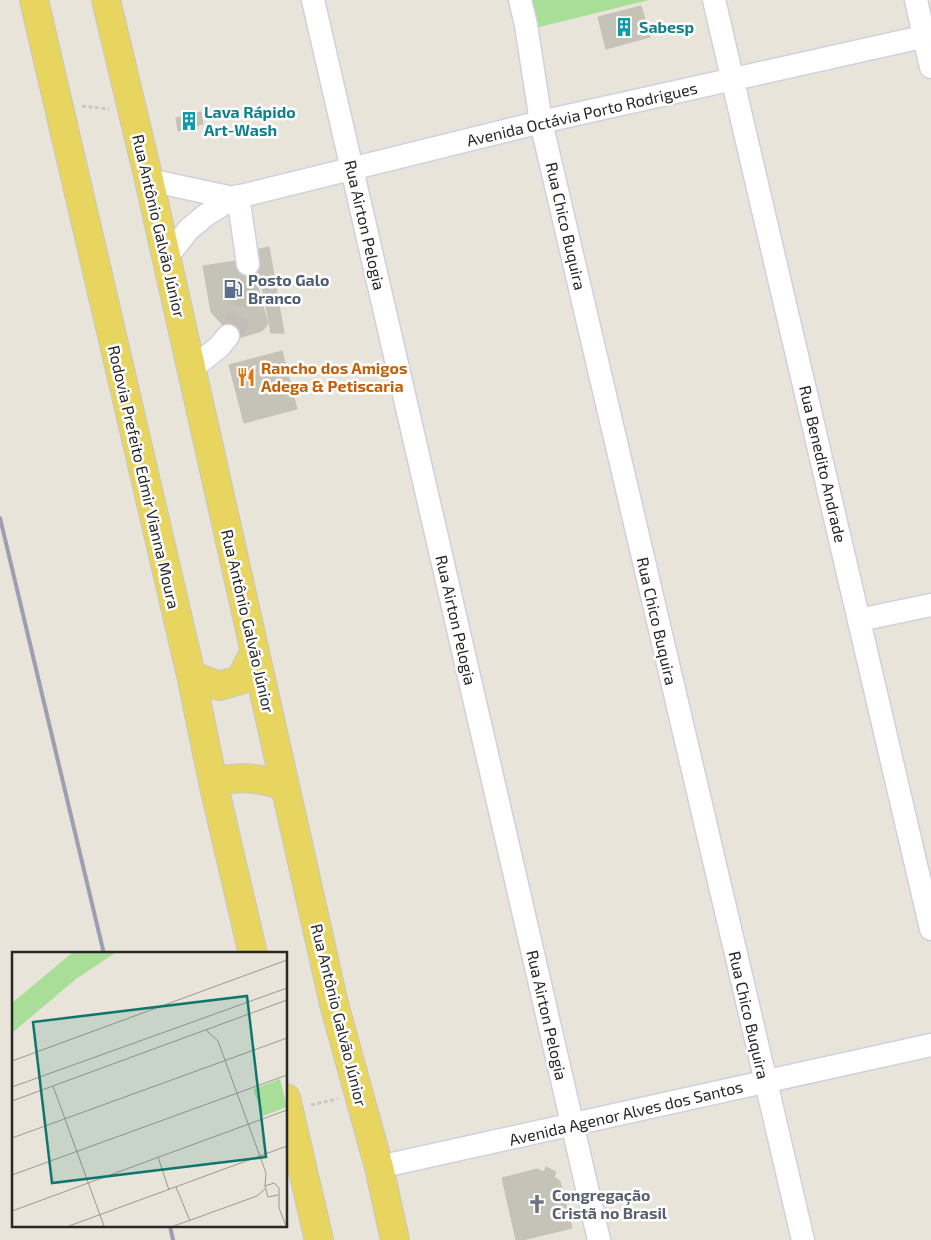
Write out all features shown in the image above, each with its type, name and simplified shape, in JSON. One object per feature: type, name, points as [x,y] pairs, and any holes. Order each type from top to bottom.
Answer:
[{"type":"main road","name":"Rodovia Prefeito Edmir Vianna Moura","points":[[34,0],[191,675],[213,782],[253,952]]},
{"type":"main road","name":"Rua Antônio Galvão Júnior","points":[[106,0],[149,180],[334,1004],[379,1167],[395,1240]]},
{"type":"main road","points":[[191,675],[219,686],[240,680],[254,651]]},
{"type":"main road","points":[[213,782],[256,778],[285,787]]},
{"type":"main road","points":[[288,1104],[319,1240]]},
{"type":"street","name":"Rua Airton Pelogia","points":[[313,0],[599,1240]]},
{"type":"street","name":"Rua Chico Buquira","points":[[520,0],[526,25],[541,122],[764,1082],[803,1240]]},
{"type":"street","name":"Rua Benedito Andrade","points":[[714,0],[931,928]]},
{"type":"street","points":[[916,0],[927,36],[931,67]]},
{"type":"street","name":"Avenida Octávia Porto Rodrigues","points":[[166,258],[189,229],[206,215],[236,197],[541,122],[927,36]]},
{"type":"street","name":"Avenida Octávia Porto Rodrigues","points":[[149,180],[236,197]]},
{"type":"street","points":[[236,197],[248,264]]},
{"type":"street","points":[[191,369],[219,347],[228,336]]},
{"type":"street","points":[[859,620],[931,605]]},
{"type":"street","name":"Avenida Agenor Alves dos Santos","points":[[379,1167],[931,1045]]},
{"type":"path","points":[[60,114],[74,105],[133,111]]},
{"type":"path","points":[[288,1104],[359,1094]]},
{"type":"green space","points":[[528,0],[649,0],[535,28]]},
{"type":"building","name":"Sabesp","points":[[641,6],[650,37],[606,49],[598,17]]},
{"type":"building","name":"Lava Rápido Art-Wash","points":[[201,112],[203,124],[178,131],[176,118]]},
{"type":"building","points":[[269,247],[284,333],[271,333],[255,250]]},
{"type":"building","name":"Posto Galo Branco","points":[[242,260],[252,266],[268,324],[262,331],[235,339],[211,312],[203,266]]},
{"type":"building","points":[[282,351],[297,409],[244,423],[229,365]]},
{"type":"building","name":"Congregação Cristã no Brasil","points":[[546,1167],[556,1172],[554,1177],[560,1181],[572,1228],[516,1240],[502,1178],[537,1169],[544,1172]]},
{"type":"tunnel","points":[[228,336],[234,328],[241,311],[248,264]]},
{"type":"railway","points":[[0,518],[104,952]]},
{"type":"railway","points":[[170,1228],[173,1240]]},
{"type":"place","name":"Sabesp","points":[[624,27]]},
{"type":"place","name":"Lava Rápido Art-Wash","points":[[189,121]]},
{"type":"place","name":"Posto Galo Branco","points":[[233,289]]},
{"type":"place","name":"Rancho dos Amigos Adega & Petiscaria","points":[[246,377]]},
{"type":"place","name":"Congregação Cristã no Brasil","points":[[537,1204]]}]
